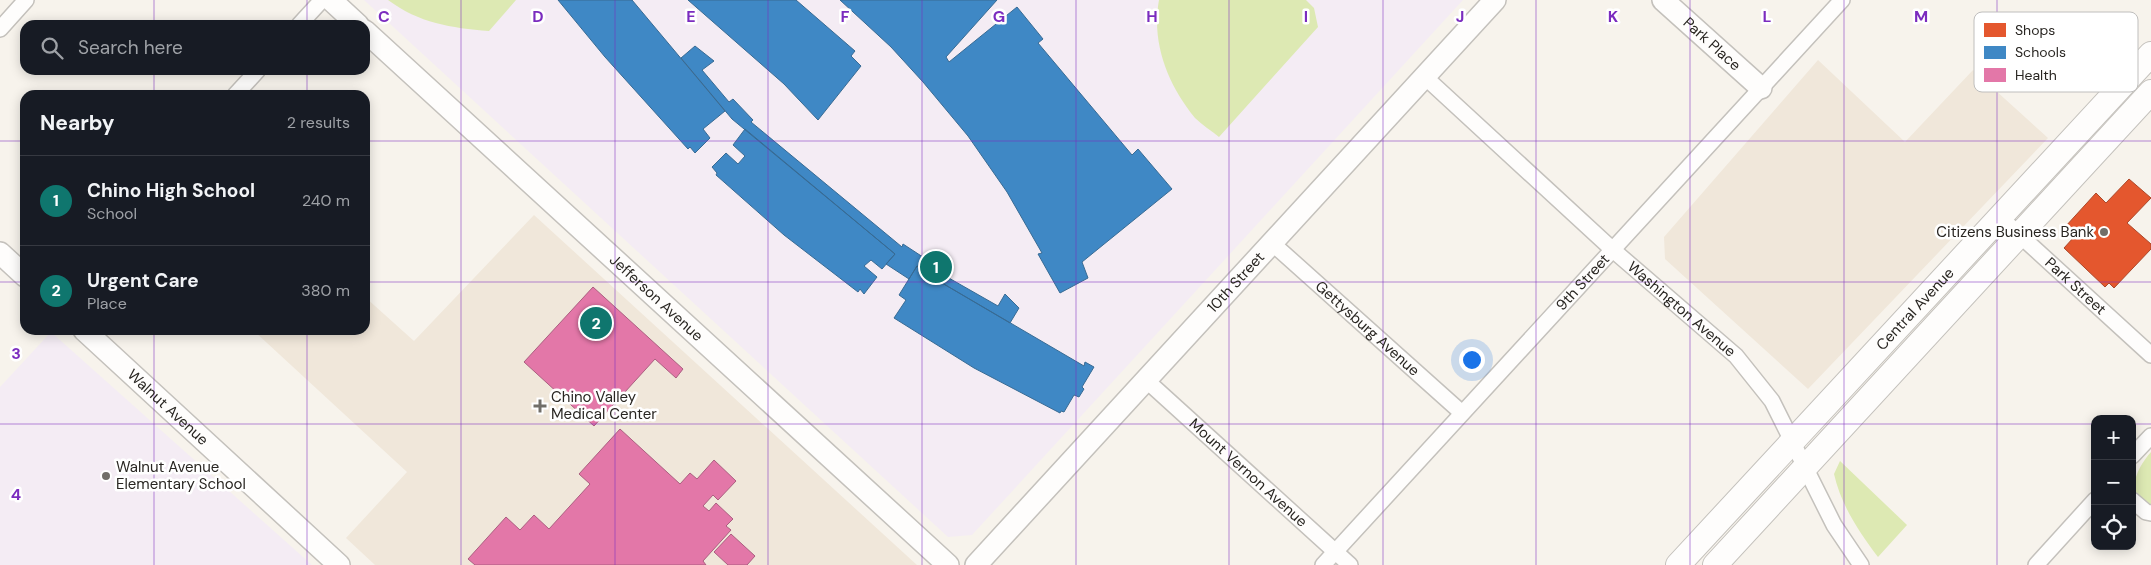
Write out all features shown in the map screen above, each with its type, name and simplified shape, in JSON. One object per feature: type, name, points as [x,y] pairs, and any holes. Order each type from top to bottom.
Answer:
[{"type":"main road","name":"Central Avenue","points":[[2138,68],[2151,54]]},
{"type":"main road","name":"Central Avenue","points":[[1715,565],[2144,100],[2140,95],[2151,80]]},
{"type":"main road","name":"Central Avenue","points":[[1678,565],[2116,92]]},
{"type":"street","points":[[0,29],[26,0]]},
{"type":"street","points":[[304,20],[322,0]]},
{"type":"street","points":[[331,0],[353,20]]},
{"type":"street","name":"10th Street","points":[[976,565],[1495,0]]},
{"type":"street","name":"Park Place","points":[[1663,0],[1761,88]]},
{"type":"street","name":"9th Street","points":[[1323,565],[1842,0]]},
{"type":"street","name":"Jefferson Avenue","points":[[370,36],[948,565]]},
{"type":"street","points":[[240,90],[253,75]]},
{"type":"street","name":"Washington Avenue","points":[[1425,76],[1613,250],[1736,356],[1772,402],[1834,525],[1861,565]]},
{"type":"street","name":"Park Street","points":[[2001,218],[2151,355]]},
{"type":"street","name":"Gettysburg Avenue","points":[[1272,243],[1462,414]]},
{"type":"street","points":[[0,253],[20,271]]},
{"type":"street","name":"Walnut Avenue","points":[[89,335],[339,565]]},
{"type":"street","name":"Mount Vernon Avenue","points":[[1146,380],[1350,565]]},
{"type":"street","points":[[2136,452],[2151,436]]},
{"type":"street","points":[[2136,503],[2151,514]]},
{"type":"street","points":[[2036,565],[2091,504]]},
{"type":"shaded area","points":[[364,0],[1463,0],[972,535],[948,537]]},
{"type":"shaded area","points":[[1818,60],[1905,142],[1973,70],[1974,92],[1997,92],[2048,138],[1808,389],[1665,259],[1664,237]]},
{"type":"shaded area","name":"Chino Valley Medical Center","points":[[534,215],[917,565],[375,565],[346,538],[407,472],[258,335],[370,335],[370,301],[414,341]]},
{"type":"shaded area","name":"Walnut Avenue Elementary School","points":[[48,335],[54,335],[312,565],[0,565],[0,387]]},
{"type":"green space","points":[[388,0],[516,0],[489,31],[436,23],[412,14]]},
{"type":"green space","points":[[1159,0],[1306,0],[1314,8],[1318,27],[1219,137],[1195,118],[1185,105],[1170,78],[1164,63],[1157,32]]},
{"type":"green space","points":[[2151,452],[2151,505],[2142,500],[2136,491],[2137,473]]},
{"type":"green space","points":[[1840,461],[1907,525],[1878,557],[1858,528],[1841,497],[1834,474]]},
{"type":"building: Shops","name":"Citizens Business Bank","points":[[2129,179],[2151,198],[2127,223],[2151,244],[2151,249],[2114,288],[2109,283],[2105,287],[2064,248],[2074,237],[2065,227],[2096,193],[2106,203]]},
{"type":"building: Schools","points":[[558,0],[632,0],[725,111],[703,129],[710,138],[695,153],[690,147],[688,149],[605,57]]},
{"type":"building: Schools","points":[[688,0],[796,0],[855,51],[851,56],[861,66],[818,120],[784,84]]},
{"type":"building: Schools","points":[[840,0],[997,0],[946,57],[949,62],[1017,7],[1043,39],[1038,43],[1132,155],[1138,149],[1172,189],[1082,262],[1088,278],[1060,293],[1038,254],[1042,253],[1007,192],[968,136],[891,47]]},
{"type":"building: Schools","points":[[695,46],[714,61],[702,70],[729,102],[733,99],[753,120],[751,122],[902,247],[903,244],[929,261],[926,265],[998,306],[1005,294],[1019,308],[1010,323],[925,273],[925,270],[917,266],[909,279],[886,264],[895,254],[732,119],[681,58]]},
{"type":"building: Schools","points":[[745,129],[895,254],[882,269],[871,260],[864,266],[877,277],[864,294],[860,289],[858,292],[784,235],[716,175],[717,173],[712,167],[726,153],[738,164],[745,156],[733,145]]},
{"type":"building: Schools","points":[[917,266],[925,270],[925,273],[1084,366],[1085,362],[1094,367],[1082,387],[1084,389],[1079,397],[1074,395],[1064,412],[1061,411],[1060,413],[974,368],[894,318],[906,300],[899,295]]},
{"type":"building: Health","points":[[593,287],[683,369],[676,378],[655,359],[594,426],[524,362]]},
{"type":"building: Health","points":[[620,429],[680,484],[690,473],[697,479],[714,460],[736,481],[718,500],[713,495],[703,506],[709,511],[716,503],[733,519],[726,526],[731,530],[703,561],[706,565],[475,565],[468,559],[506,517],[520,530],[534,515],[549,529],[590,484],[579,474]]},
{"type":"building: Health","points":[[731,534],[755,556],[747,565],[728,565],[714,552]]},
{"type":"place","name":"Citizens Business Bank","points":[[2104,232]]},
{"type":"place","name":"Chino High School","points":[[936,267]]},
{"type":"place","name":"Urgent Care","points":[[596,323]]},
{"type":"place","name":"Chino Valley Medical Center","points":[[540,406]]},
{"type":"place","name":"Walnut Avenue Elementary School","points":[[106,476]]}]
